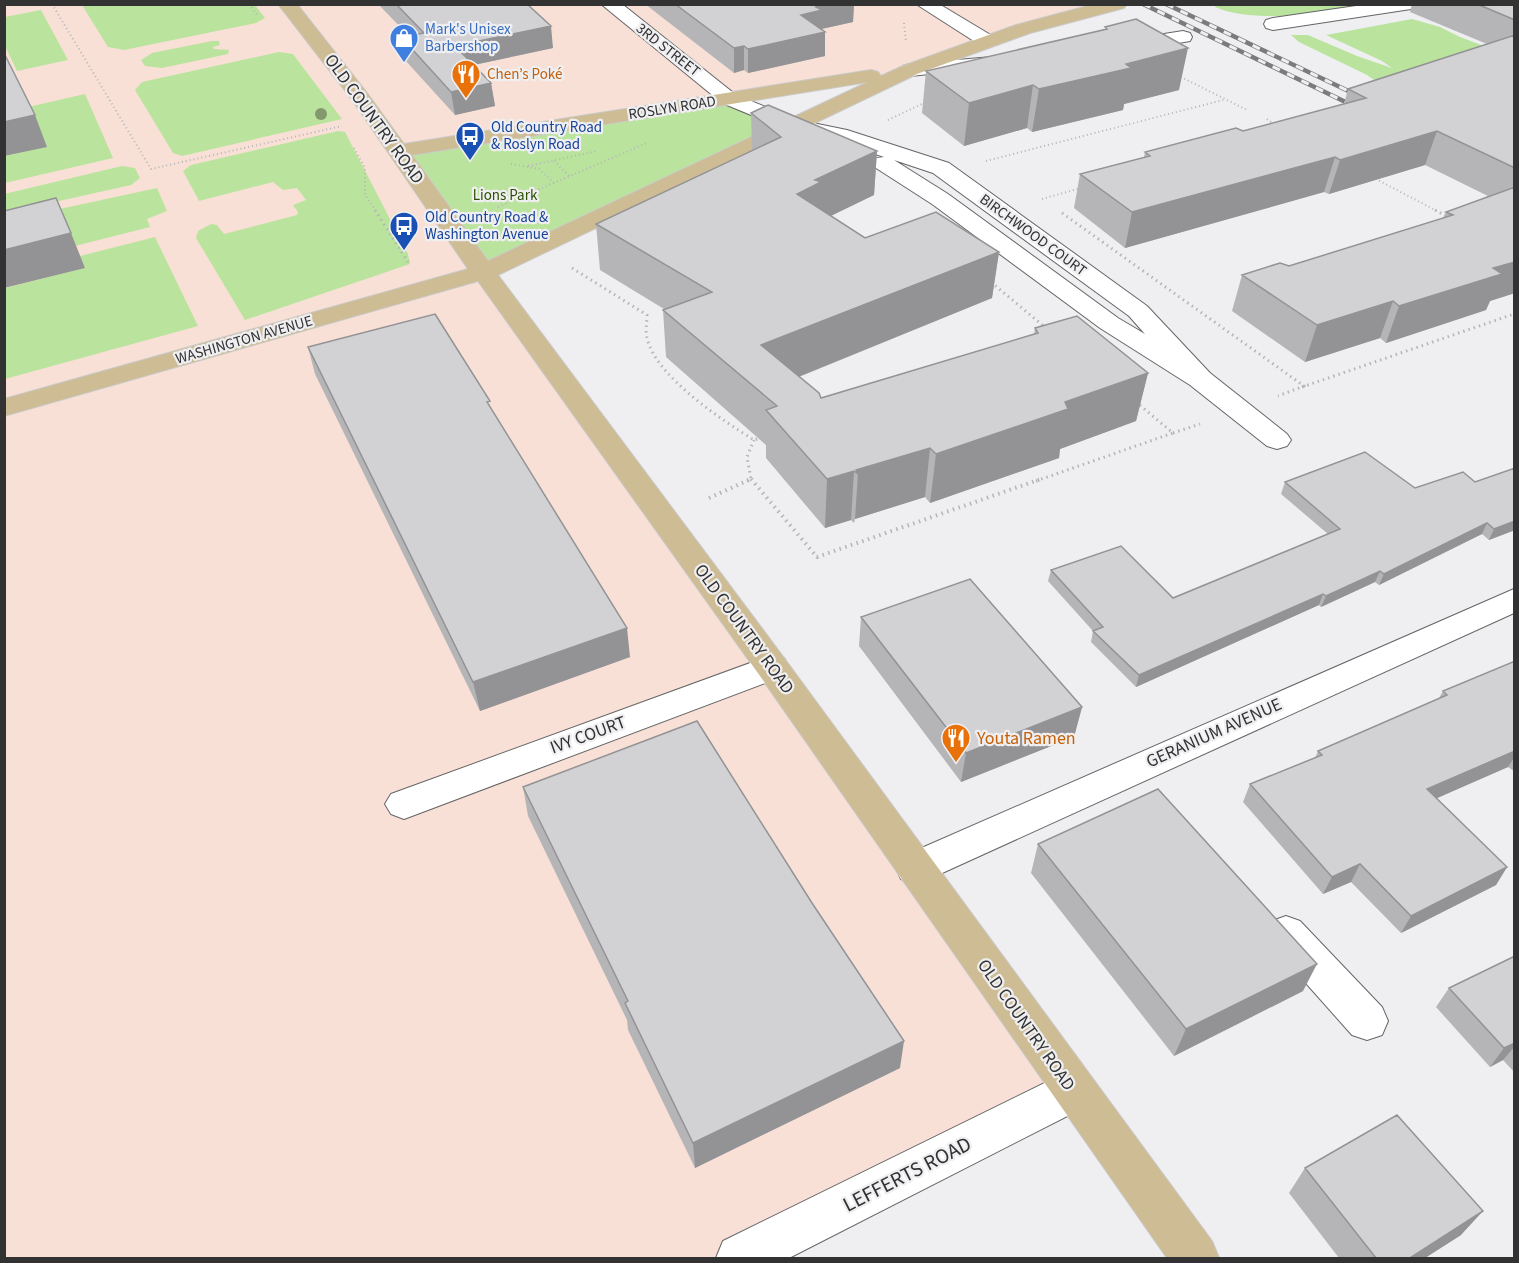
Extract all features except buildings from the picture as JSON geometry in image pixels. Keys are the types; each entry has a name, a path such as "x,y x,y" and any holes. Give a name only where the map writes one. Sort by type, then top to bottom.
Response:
{"main road":[{"name":"OLD COUNTRY ROAD","path":"287,4 348,80 1195,1258"},
{"name":"ROSLYN ROAD","path":"484,272 910,70 987,41 1118,4"},
{"name":"ROSLYN ROAD","path":"399,151 910,70"},
{"name":"WASHINGTON AVENUE","path":"4,408 484,272"}],"street":[{"name":"3RD STREET","path":"610,4 729,99 792,125"},
{"path":"925,4 987,41"},
{"path":"1273,24 1411,4"},
{"path":"1109,49 1183,37"},
{"path":"910,70 1013,62"},
{"name":"BIRCHWOOD COURT","path":"792,125 839,135 916,182 1109,323 1200,379 1277,440"},
{"name":"GERANIUM AVENUE","path":"915,868 1146,782 1515,600"},
{"name":"IVY COURT","path":"404,804 772,667"},
{"path":"1263,908 1367,1021"},
{"name":"LEFFERTS ROAD","path":"740,1258 1073,1090"}],"path":[{"path":"52,4 151,169 342,126"},
{"path":"249,4 260,19"},
{"path":"904,19 906,42"},
{"path":"1172,73 1247,110"},
{"path":"885,121 930,100"},
{"path":"980,163 1224,100"},
{"path":"1267,119 1278,127"},
{"path":"339,121 345,132"},
{"path":"350,141 365,168 365,195 410,264 401,268"},
{"path":"498,207 648,142"},
{"path":"527,166 603,150"},
{"path":"553,161 569,176"},
{"path":"1370,176 1452,219"},
{"path":"1041,199 1086,187"},
{"path":"572,268 647,315 647,340 674,379 699,402 753,440"},
{"path":"986,278 1048,329"},
{"path":"1296,389 1515,314"},
{"path":"753,440 747,458 751,479 817,557 1173,433 1128,396"},
{"path":"753,440 764,437"},
{"path":"709,498 751,479"}],"shaded area":[{"path":"5,5 1116,5 910,70 399,151 1073,1090 741,1258 5,1258"}],"green space":[{"path":"1217,4 1388,5 1276,16 1233,13 1215,7"},
{"path":"82,5 255,5 265,18 256,23 124,50 108,47"},
{"path":"41,10 68,60 17,71 5,46 5,17"},
{"path":"1412,19 1440,27 1508,55 1377,82 1299,42 1291,35 1308,35 1392,68 1326,35"},
{"path":"219,41 220,45 213,47 214,49 229,50 228,54 162,68 145,66 141,60 152,53"},
{"path":"279,52 293,54 342,119 182,156 173,153 135,90 142,82"},
{"path":"85,94 113,158 5,183 4,156 28,107"},
{"name":"Lions Park","path":"729,99 792,125 484,272 399,151"},
{"path":"338,131 345,132 408,254 410,264 245,320 196,238 198,231 211,224 217,225 224,234 297,215 298,212 293,205 306,200 297,188 283,190 273,182 199,201 183,171 191,165"},
{"path":"122,166 135,168 140,178 131,185 5,213 4,194"},
{"path":"157,188 167,211 147,219 150,227 75,246 4,221"},
{"path":"155,237 198,326 5,379 5,288 84,268 80,256"}],"railway":[{"path":"1143,4 1360,109"},
{"path":"1166,4 1363,98"}],"place":[{"name":"Mark's Unisex Barbershop","path":"404,64"},
{"name":"Chen’s Poké","path":"466,100"},
{"name":"Old Country Road & Roslyn Road","path":"470,162"},
{"name":"Old Country Road & Washington Avenue","path":"404,252"},
{"name":"Youta Ramen","path":"956,764"}]}
